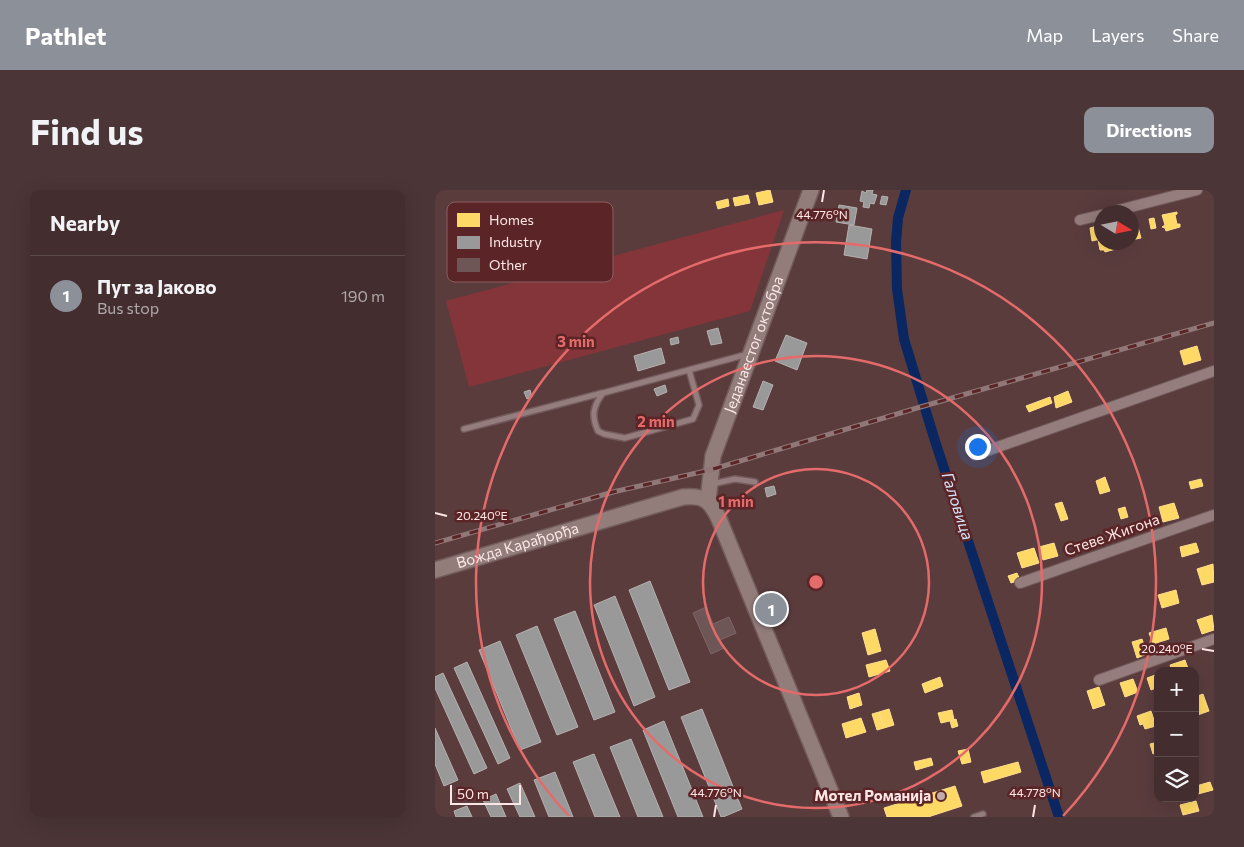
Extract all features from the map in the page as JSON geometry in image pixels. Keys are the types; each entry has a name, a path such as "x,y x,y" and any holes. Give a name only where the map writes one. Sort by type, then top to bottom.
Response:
{"main road":[{"name":"Једанаестог октобра","path":"708,501 713,456 811,190"},
{"name":"Вожда Карађорђа","path":"435,570 683,498 695,496 708,501"},
{"path":"708,501 719,519 841,817"}],"street":[{"path":"1138,205 1197,190"},
{"path":"1080,220 1094,217"},
{"path":"975,456 1214,371"},
{"name":"Стеве Жигона","path":"1020,583 1214,515"},
{"path":"1099,680 1214,639"}],"lane":[{"path":"464,430 751,354"},
{"path":"603,393 596,402 593,420 598,431 625,438 693,419 699,405 689,370"},
{"path":"709,485 735,479 755,482"},
{"path":"974,817 983,814"}],"shaded area":[{"path":"784,210 750,311 469,387 446,301 517,282 613,282 613,256"}],"building: Homes":[{"path":"770,190 773,202 759,205 756,193"},
{"path":"748,195 750,203 735,206 733,198"},
{"path":"728,199 729,206 718,209 716,202"},
{"path":"1177,212 1175,215 1177,224 1180,224 1180,227 1166,231 1162,227 1165,225 1162,215"},
{"path":"1154,218 1156,228 1151,229 1149,219"},
{"path":"1094,227 1094,241 1092,241 1090,228"},
{"path":"1197,346 1201,360 1184,365 1180,351"},
{"path":"1068,391 1072,402 1056,408 1054,397"},
{"path":"1050,397 1052,403 1029,412 1026,406"},
{"path":"1105,477 1110,491 1100,494 1096,481"},
{"path":"1201,479 1203,486 1191,489 1189,482"},
{"path":"1062,502 1068,519 1061,521 1055,504"},
{"path":"1174,503 1179,518 1163,522 1159,507"},
{"path":"1125,507 1128,517 1121,519 1118,509"},
{"path":"1054,543 1058,556 1043,560 1039,547"},
{"path":"1196,543 1199,552 1182,557 1180,547"},
{"path":"1034,548 1039,563 1022,568 1017,553"},
{"path":"1213,564 1214,582 1202,585 1197,569"},
{"path":"1017,573 1020,580 1011,583 1008,576"},
{"path":"1176,590 1179,603 1162,608 1158,595"},
{"path":"1212,615 1214,630 1202,634 1197,620"},
{"path":"1166,628 1169,639 1153,644 1149,633"},
{"path":"875,629 881,651 868,655 862,633"},
{"path":"1142,639 1147,654 1137,658 1132,642"},
{"path":"886,660 890,671 869,677 866,665"},
{"path":"1185,660 1188,667 1171,667 1170,665"},
{"path":"1154,675 1154,689 1151,690 1147,678"},
{"path":"940,677 943,686 925,693 922,684"},
{"path":"1133,679 1138,692 1125,697 1120,683"},
{"path":"1099,687 1105,705 1093,709 1087,691"},
{"path":"859,693 862,705 850,709 847,697"},
{"path":"1203,694 1209,711 1199,715 1199,712 1199,696"},
{"path":"889,709 894,725 884,728 879,712"},
{"path":"952,710 954,720 941,723 938,713"},
{"path":"1151,711 1154,727 1145,729 1143,724 1140,725 1137,716"},
{"path":"879,712 884,728 877,730 872,714"},
{"path":"861,718 866,732 846,738 842,724"},
{"path":"956,719 958,726 952,728 950,721"},
{"path":"1154,743 1153,754 1150,744"},
{"path":"968,749 971,762 962,764 958,751"},
{"path":"931,758 933,765 916,770 914,762"},
{"path":"1018,762 1021,772 984,783 981,772"},
{"path":"1210,782 1213,790 1199,794 1199,785"},
{"name":"Мотел Романија","path":"955,786 962,806 928,817 887,817 884,808"},
{"path":"1196,802 1199,811 1183,815 1180,805"}],"building: Industry":[{"path":"867,190 873,190 872,194 877,195 874,204 870,203 869,208 863,207 864,202 860,201 862,191 866,193"},
{"path":"882,196 888,197 886,205 880,204"},
{"path":"839,205 857,208 854,225 836,222"},
{"path":"849,225 872,229 867,259 844,255"},
{"path":"718,328 722,343 711,345 707,331"},
{"path":"786,335 807,343 797,370 775,361"},
{"path":"678,337 679,343 671,345 670,339"},
{"path":"661,348 665,363 638,371 634,356"},
{"path":"763,381 773,385 763,410 753,407"},
{"path":"665,385 667,392 657,396 654,389"},
{"path":"530,390 532,397 527,399 524,392"},
{"path":"774,486 776,494 767,497 765,488"},
{"path":"650,581 690,682 669,690 629,590"},
{"path":"615,596 655,697 634,706 594,605"},
{"path":"575,611 615,712 594,720 554,619"},
{"path":"537,626 578,727 557,735 516,635"},
{"path":"500,641 541,742 520,750 479,650"},
{"path":"467,662 510,758 498,764 454,668"},
{"path":"443,673 487,768 474,774 435,688 435,677"},
{"path":"702,709 742,809 723,817 721,817 681,717"},
{"path":"664,721 703,817 678,817 643,730"},
{"path":"435,728 458,780 444,786 435,764"},
{"path":"631,739 663,817 638,817 610,747"},
{"path":"594,754 620,817 595,817 573,762"},
{"path":"555,772 573,817 549,817 534,780"},
{"path":"520,783 535,817 520,817 507,789"},
{"path":"496,794 506,817 491,817 483,800"},
{"path":"467,806 472,817 456,817 454,811"}],"building: Other":[{"path":"706,607 713,624 729,617 736,633 720,640 724,648 711,654 693,613"}],"waterway":[{"name":"Галовица","path":"906,190 898,218 896,242 897,289 904,339 935,441 1059,817"}],"railway":[{"path":"435,543 613,492 710,470 917,408 1214,323"}],"place":[{"name":"Пут за Јаково","path":"771,609"},
{"name":"Мотел Романија","path":"941,796"}]}
